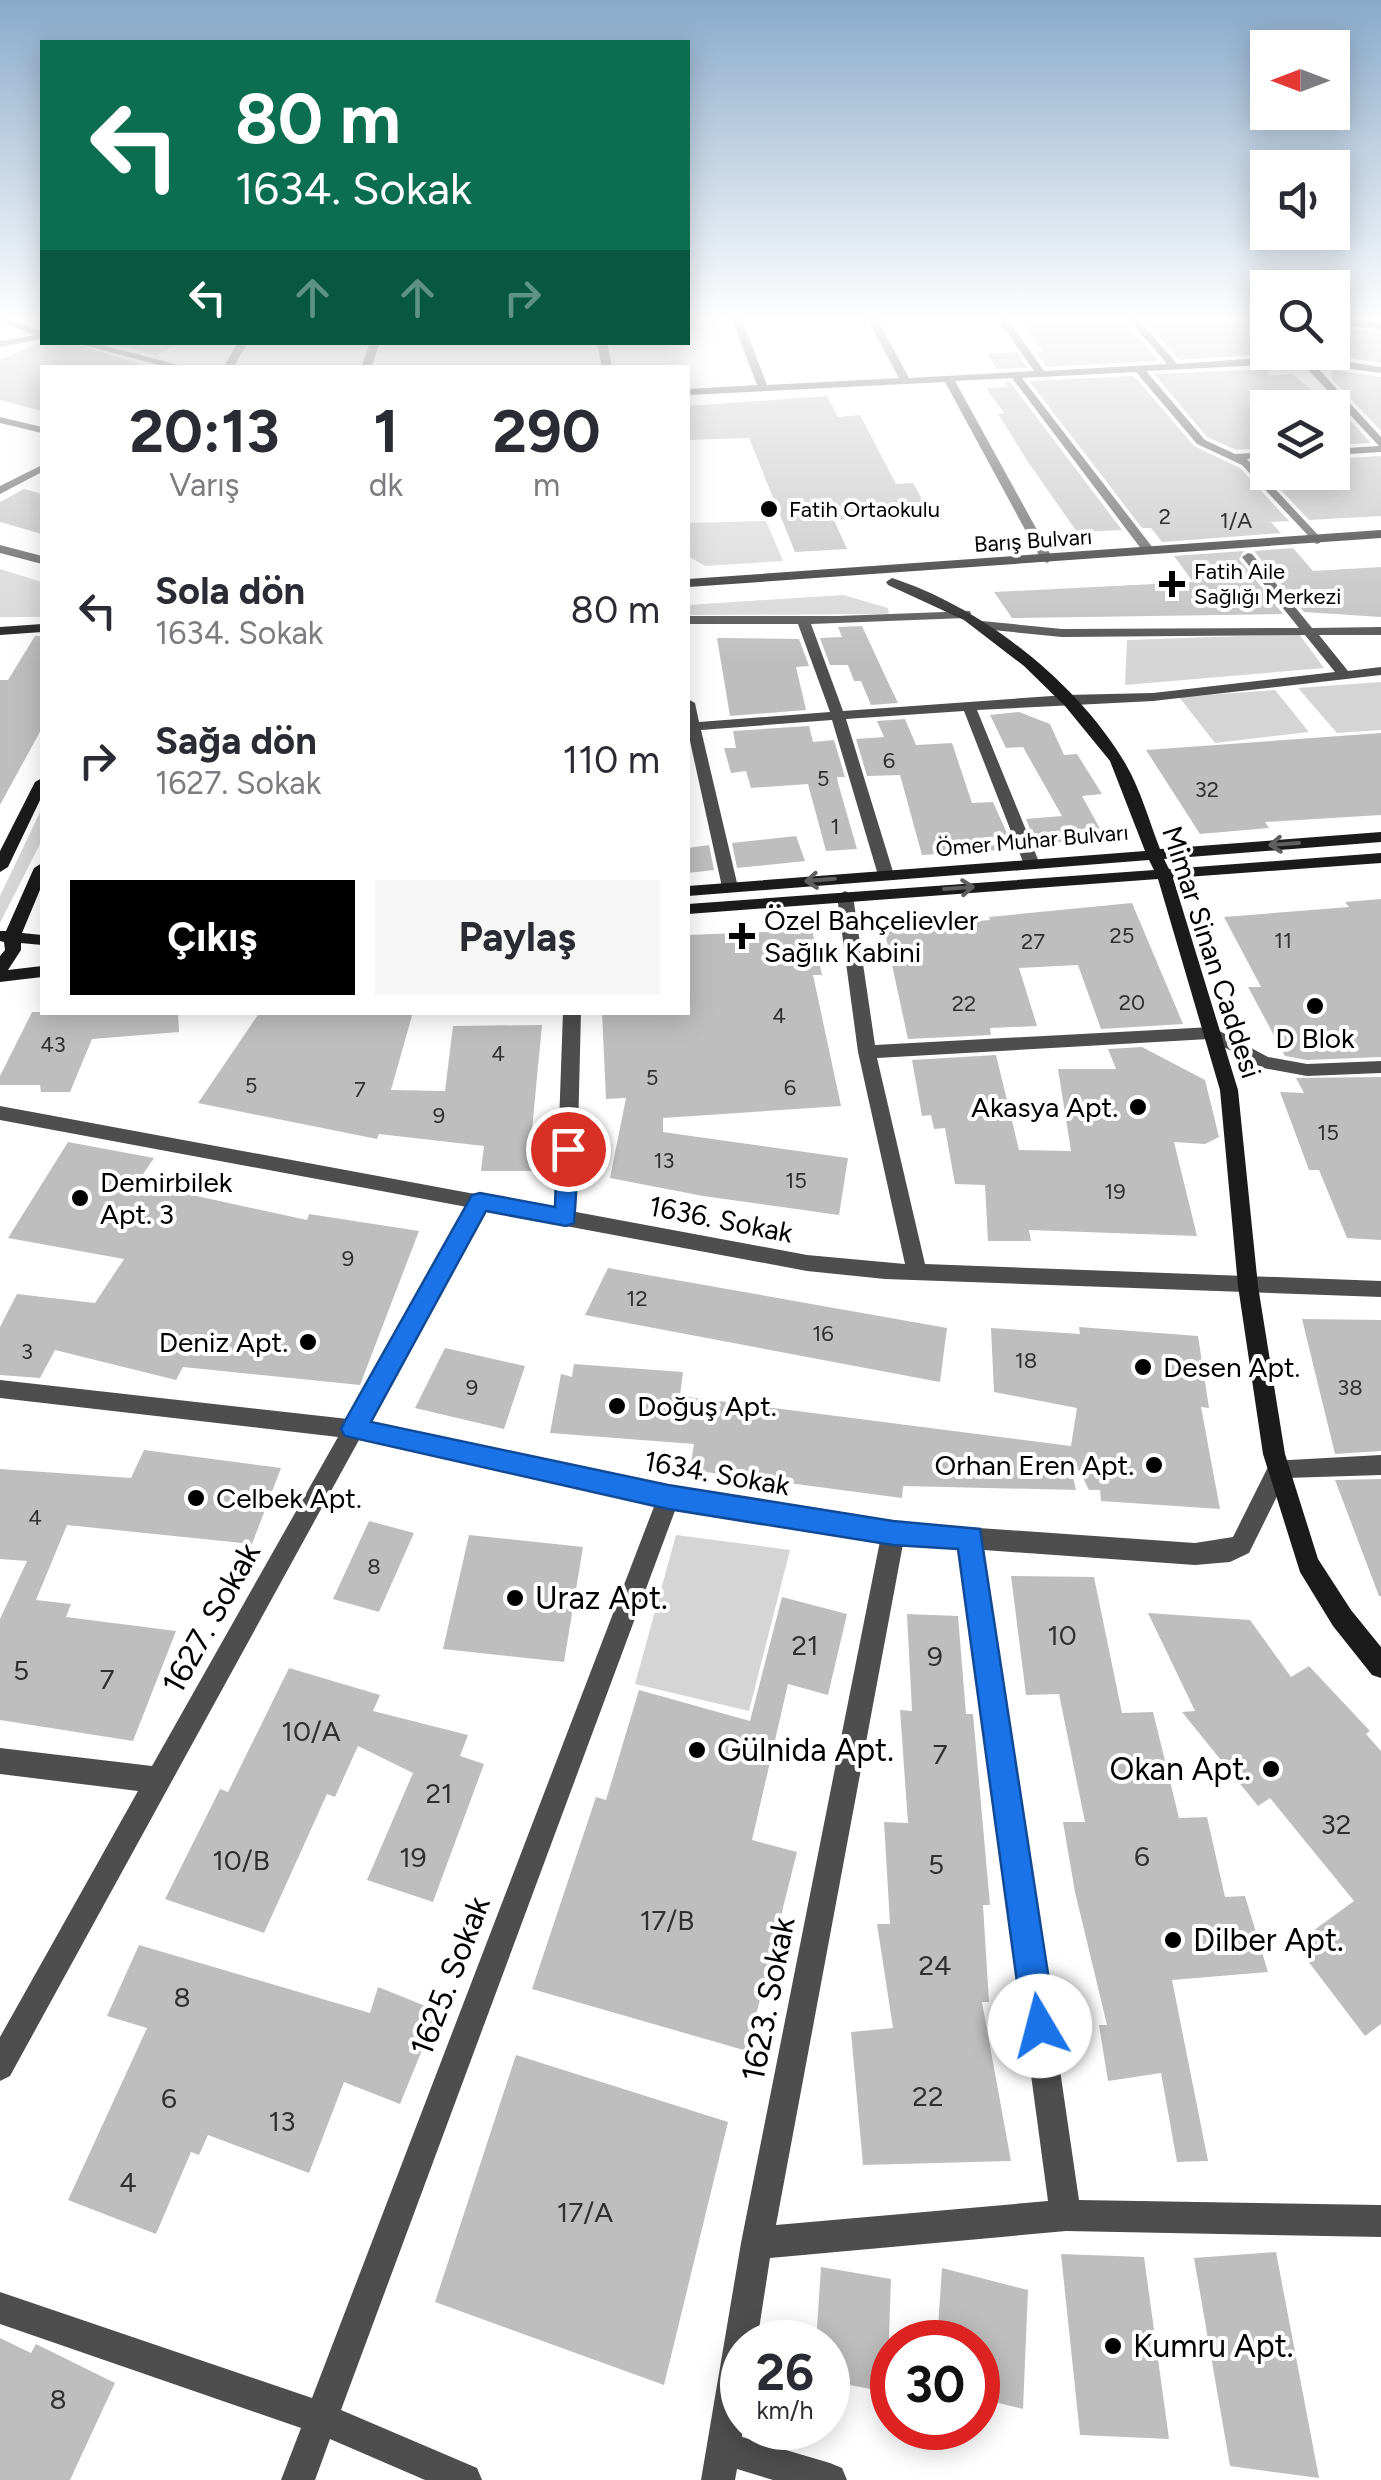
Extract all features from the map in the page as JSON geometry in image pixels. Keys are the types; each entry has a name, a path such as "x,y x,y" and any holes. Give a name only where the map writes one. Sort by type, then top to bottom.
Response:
{"main road":[{"name":"Barış Bulvarı","path":"690,583 1381,534"},
{"name":"Barış Bulvarı","path":"690,596 1381,547"},
{"name":"Mimar Sinan Caddesi","path":"892,582 965,614 982,626 1066,699 1118,761 1152,854 1164,874 1229,1090 1248,1286 1278,1468 1308,1564 1342,1618 1381,1666"},
{"path":"0,631 40,628"},
{"path":"0,867 40,786"},
{"name":"Ömer Muhar Bulvarı","path":"690,891 1381,837"},
{"name":"Ömer Muhar Bulvarı","path":"690,909 1381,858"},
{"path":"6,936 40,872"},
{"path":"6,936 40,940"},
{"path":"6,936 12,950 0,972 40,972"}],"street":[{"path":"978,431 1047,559"},
{"path":"1057,431 1149,551"},
{"path":"1191,431 1200,442 1246,463 1316,540"},
{"path":"1350,450 1381,446"},
{"path":"1234,457 1250,456"},
{"path":"0,491 40,469"},
{"path":"0,549 40,559"},
{"path":"1248,556 1344,675"},
{"path":"690,620 965,614"},
{"path":"803,620 838,716 886,875"},
{"path":"982,626 1062,633 1381,630"},
{"path":"730,887 690,727 1066,699 1153,697 1381,671"},
{"path":"969,706 1031,862"},
{"path":"844,896 867,1052 917,1272"},
{"path":"566,1217 572,1015"},
{"path":"867,1052 1212,1034 1263,1062 1307,1070 1381,1066"},
{"name":"1636. Sokak","path":"0,1114 807,1263 917,1272 1381,1289"},
{"name":"1627. Sokak","path":"0,2066 480,1201"},
{"name":"1634. Sokak","path":"0,1390 354,1429 668,1497 893,1533 1196,1554 1230,1551 1241,1545 1278,1468"},
{"path":"1278,1468 1381,1464"},
{"name":"1625. Sokak","path":"298,2480 668,1497"},
{"name":"1623. Sokak","path":"722,2464 757,2243 893,1533"},
{"path":"970,1537 1066,2215"},
{"path":"0,1761 158,1780"},
{"path":"757,2243 1066,2215 1381,2221"},
{"path":"0,2308 322,2418 465,2480"},
{"path":"722,2464 830,2480"}],"shaded area":[{"path":"766,521 783,561 705,566 690,557 690,523"},
{"path":"0,569 40,581 40,617 0,617"},
{"path":"843,595 888,608 889,614 690,615 690,605"},
{"path":"1299,634 1324,668 1125,685 1127,640"},
{"path":"1381,682 1381,730 1337,733 1298,688"},
{"path":"1275,690 1309,732 1215,743 1179,697"},
{"path":"40,812 40,844 0,923 0,896"},
{"path":"676,1535 790,1550 749,1711 635,1684"}],"building":[{"path":"690,431 868,431 896,484 913,483 930,514 834,520 847,549 795,552 749,438 690,440"},
{"path":"1008,431 1047,431 1122,530 1077,532"},
{"path":"1067,431 1181,431 1194,446 1240,468 1250,479 1250,490 1260,490 1289,521 1271,522 1281,533 1162,542 1151,528 1142,528"},
{"path":"1202,431 1250,431 1250,449 1236,450"},
{"path":"1350,431 1360,431 1371,443 1350,444"},
{"path":"1381,456 1381,516 1309,520 1281,490 1350,490 1350,458"},
{"path":"24,489 40,493 40,533 0,522 0,502"},
{"path":"1293,548 1313,571 1381,567 1381,617 1304,612 1254,551"},
{"path":"1244,551 1239,559 1283,614 1012,618 994,592 1193,582 1174,556"},
{"path":"862,626 898,703 871,705 861,681 854,681 848,665 830,665 820,638 842,637 838,627"},
{"path":"35,636 40,636 40,732 0,805 0,680 8,680"},
{"path":"717,638 799,639 809,666 796,667 806,710 730,716"},
{"path":"1019,712 1050,724 1064,755 1077,754 1102,794 1082,796 1105,838 1036,844 1026,819 1062,816 1023,747 1006,748 990,715"},
{"path":"905,719 916,745 952,743 972,803 993,802 1014,849 922,855 900,775 867,776 856,739 884,737 877,721"},
{"path":"809,726 813,742 834,740 845,777 837,777 838,783 857,849 826,851 808,784 751,788 746,771 731,773 724,748 736,748 733,731"},
{"path":"1381,733 1381,815 1265,822 1269,828 1200,834 1146,750"},
{"path":"796,836 805,861 737,868 732,843"},
{"path":"709,845 714,870 690,873 690,848"},
{"path":"1381,899 1381,1057 1307,1060 1285,1056 1248,987 1261,987 1224,917 1349,907 1345,902"},
{"path":"1132,903 1183,1024 1101,1029 1078,965 1019,968 1037,1026 990,1028 991,1035 908,1039 884,928"},
{"path":"812,930 822,975 813,975 841,1106 663,1118 663,1132 848,1158 839,1215 610,1178 626,1098 606,1099 602,1015 690,1015 690,935"},
{"path":"32,1012 178,1015 179,1032 92,1039 70,1092 41,1092 40,1085 0,1085 0,1076"},
{"path":"258,1015 412,1015 391,1090 445,1091 453,1026 542,1025 531,1140 542,1140 540,1171 481,1171 484,1146 379,1134 377,1139 198,1103"},
{"path":"1142,1047 1205,1080 1219,1137 1205,1144 1174,1142 1197,1236 1029,1230 1031,1241 988,1241 985,1185 955,1184 945,1128 934,1129 931,1115 922,1116 912,1060 996,1055 1019,1150 1071,1151 1058,1069 1116,1069 1108,1049"},
{"path":"1381,1077 1381,1240 1347,1238 1319,1170 1309,1170 1280,1092 1304,1093 1296,1078"},
{"path":"68,1142 154,1158 137,1183 307,1220 309,1214 419,1231 360,1385 183,1367 176,1380 55,1350 40,1378 0,1375 0,1327 17,1294 95,1303 124,1259 8,1238"},
{"path":"608,1268 947,1328 940,1382 585,1315"},
{"path":"1302,1319 1381,1320 1381,1451 1335,1454"},
{"path":"1079,1327 1198,1336 1209,1408 1201,1407 1220,1509 1101,1501 1100,1490 1089,1490 1079,1470 1072,1472 1076,1490 903,1486 902,1498 690,1470 694,1444 550,1433 561,1374 572,1377 574,1364 683,1372 680,1396 1071,1446 1077,1408 994,1392 991,1328 1080,1334"},
{"path":"445,1348 525,1366 504,1429 415,1408"},
{"path":"144,1450 281,1468 252,1544 67,1525 36,1600 71,1604 66,1617 176,1631 133,1741 0,1720 0,1619 27,1561 0,1559 0,1469 131,1478"},
{"path":"1381,1479 1381,1596 1379,1596 1335,1480"},
{"path":"369,1521 414,1533 379,1612 333,1599"},
{"name":"Uraz Apt.","path":"469,1535 583,1547 564,1662 443,1649"},
{"path":"1011,1576 1094,1577 1122,1713 1153,1712 1179,1818 1207,1817 1225,1897 1245,1896 1268,1972 1172,1980 1208,2161 1177,2162 1161,2073 1108,2081 1099,2025 1107,2025 1075,1892 1063,1822 1085,1822 1059,1694 1026,1695"},
{"path":"782,1597 847,1614 828,1695 788,1684 752,1840 797,1852 747,2051 532,1989 596,1797 606,1800 639,1690 750,1721"},
{"path":"1148,1613 1250,1620 1291,1677 1309,1666 1370,1731 1366,1734 1381,1751 1381,2024 1365,2036 1295,1944 1354,1901 1270,1798 1258,1806 1182,1712 1195,1711"},
{"path":"907,1614 958,1616 966,1714 973,1714 990,1905 983,1905 989,2002 982,2002 1011,2161 863,2165 851,2032 893,2028 877,1924 890,1924 884,1822 908,1823 900,1710 912,1711"},
{"path":"289,1668 380,1695 373,1711 468,1735 460,1756 484,1764 433,1902 367,1880 413,1773 358,1746 335,1797 327,1794 264,1933 165,1899 220,1789 228,1792"},
{"path":"139,1945 370,2013 378,1987 438,2011 400,2104 344,2082 309,2173 208,2135 199,2155 191,2152 156,2234 68,2200 147,2028 107,2016"},
{"path":"516,2055 728,2122 664,2385 435,2302"},
{"path":"1276,2252 1319,2478 1230,2466 1194,2258"},
{"name":"Kumru Apt.","path":"1061,2254 1144,2257 1169,2439 1080,2435"},
{"path":"821,2267 891,2279 890,2320 870,2320 870,2389 850,2385 850,2320 817,2320"},
{"path":"942,2268 1028,2290 1023,2409 1000,2403 1000,2320 938,2320"},
{"path":"0,2338 31,2353 36,2344 115,2383 70,2480 0,2480"}],"place":[{"name":"Fatih Ortaokulu","path":"769,509"},
{"name":"Fatih Aile Sağlığı Merkezi","path":"1172,584"},
{"name":"Özel Bahçelievler Sağlık Kabini","path":"742,936"},
{"name":"D Blok","path":"1315,1006"},
{"name":"Akasya Apt.","path":"1138,1107"},
{"name":"Demirbilek Apt. 3","path":"80,1198"},
{"name":"Deniz Apt.","path":"308,1342"},
{"name":"Desen Apt.","path":"1143,1367"},
{"name":"Doğuş Apt.","path":"617,1406"},
{"name":"Orhan Eren Apt.","path":"1154,1465"},
{"name":"Celbek Apt.","path":"196,1498"},
{"name":"Uraz Apt.","path":"515,1598"},
{"name":"Gülnida Apt.","path":"697,1750"},
{"name":"Okan Apt.","path":"1271,1769"},
{"name":"Dilber Apt.","path":"1173,1940"},
{"name":"Kumru Apt.","path":"1113,2346"}],"route":[{"path":"568,1149 566,1217 480,1201 354,1429 668,1497 893,1533 970,1537 1040,2026"}]}
